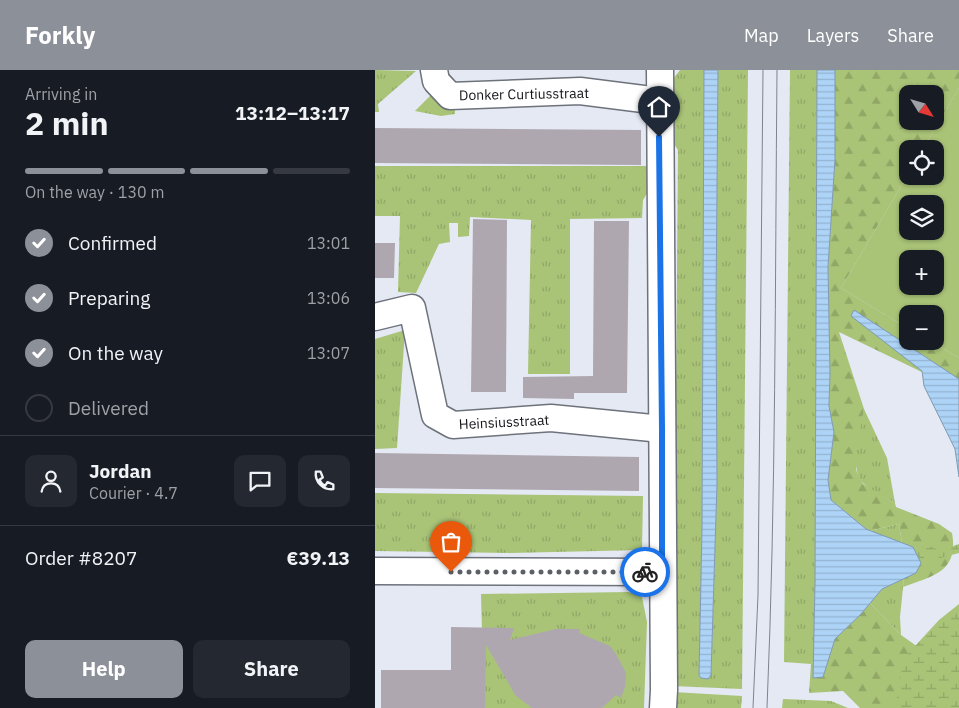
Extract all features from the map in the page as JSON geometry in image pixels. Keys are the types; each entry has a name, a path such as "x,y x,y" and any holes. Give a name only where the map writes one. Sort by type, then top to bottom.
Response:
{"street":[{"name":"Donker Curtiusstraat","path":"434,70 436,81 450,96 580,91 659,101"},
{"path":"660,70 663,708"},
{"name":"Heinsiusstraat","path":"375,317 412,308 435,415 453,425 551,418 662,429"},
{"path":"375,571 662,572"}],"green space":[{"path":"375,70 416,71 378,104 379,112 375,112"},
{"path":"680,70 704,70 702,528 699,675 701,678 711,675 717,484 718,70 748,70 742,689 673,686 670,400 676,392 678,150 672,141 673,79"},
{"path":"790,70 817,70 815,583 814,660 811,664 784,662"},
{"path":"835,70 959,70 959,88 944,113 944,85 899,85 899,130 934,130 928,140 899,140 899,185 902,185 841,288 899,323 899,350 944,349 959,358 959,390 839,332 864,409 856,452 856,470 863,484 895,503 896,507 939,524 952,533 952,556 941,571 903,587 904,578 916,573 913,547 902,543 899,524 869,531 831,500 828,480 834,432 829,406 828,267 835,159"},
{"path":"959,88 959,358 944,349 944,305 899,305 899,323 841,288 902,185 944,185 944,140 928,140 934,130 944,130 944,113"},
{"path":"434,92 455,106 455,114 441,116 415,111"},
{"path":"375,166 649,166 648,192 643,200 642,218 570,219 570,374 528,374 531,220 470,217 469,236 458,237 458,223 449,223 450,242 439,244 416,293 398,292 400,216 375,216"},
{"path":"405,330 397,448 375,449 375,339"},
{"path":"864,409 887,458 895,503 865,485 857,469 856,448"},
{"path":"375,493 643,496 642,550 510,553 375,551"},
{"path":"899,524 902,543 869,531"},
{"path":"959,544 959,553 921,563 913,547 945,549"},
{"path":"904,578 900,617 901,635 870,603 882,589"},
{"path":"629,592 642,597 647,622 644,708 484,708 481,594"},
{"path":"870,603 901,635 959,676 959,708 860,708 843,691 809,693 811,664 814,660 813,677 823,677 835,639"},
{"path":"959,604 959,708 895,708 904,658 939,620"},
{"path":"673,692 742,696 741,708 672,708"},
{"path":"783,699 831,701 848,708 782,708"}],"water":[{"path":"704,70 718,70 717,484 711,675 708,679 701,678 699,675 702,528"},
{"path":"817,70 835,70 835,159 828,267 829,406 834,432 828,480 831,500 866,529 913,547 921,563 916,573 882,589 861,614 835,639 823,677 813,678 815,583"},
{"path":"854,310 899,340 899,350 915,350 959,379 959,477 955,449 924,386 922,371 851,316"}],"building":[{"path":"375,128 641,130 641,165 375,163"},
{"path":"473,219 507,220 506,392 471,392"},
{"path":"594,221 629,221 627,393 574,393 574,399 523,398 523,377 593,376"},
{"path":"375,243 395,243 394,278 375,278"},
{"path":"375,453 639,457 639,491 375,488"},
{"path":"451,627 514,628 510,640 556,629 580,629 579,633 610,646 616,654 626,673 625,687 621,698 616,695 602,708 532,708 516,696 486,645 485,708 381,708 381,670 451,670"}],"tram line":[{"path":"753,708 758,595 763,70"},
{"path":"767,708 774,469 777,70"}],"way so far":[{"path":"451,572 645,572"}],"route":[{"path":"645,572 662,572 659,137"}]}
